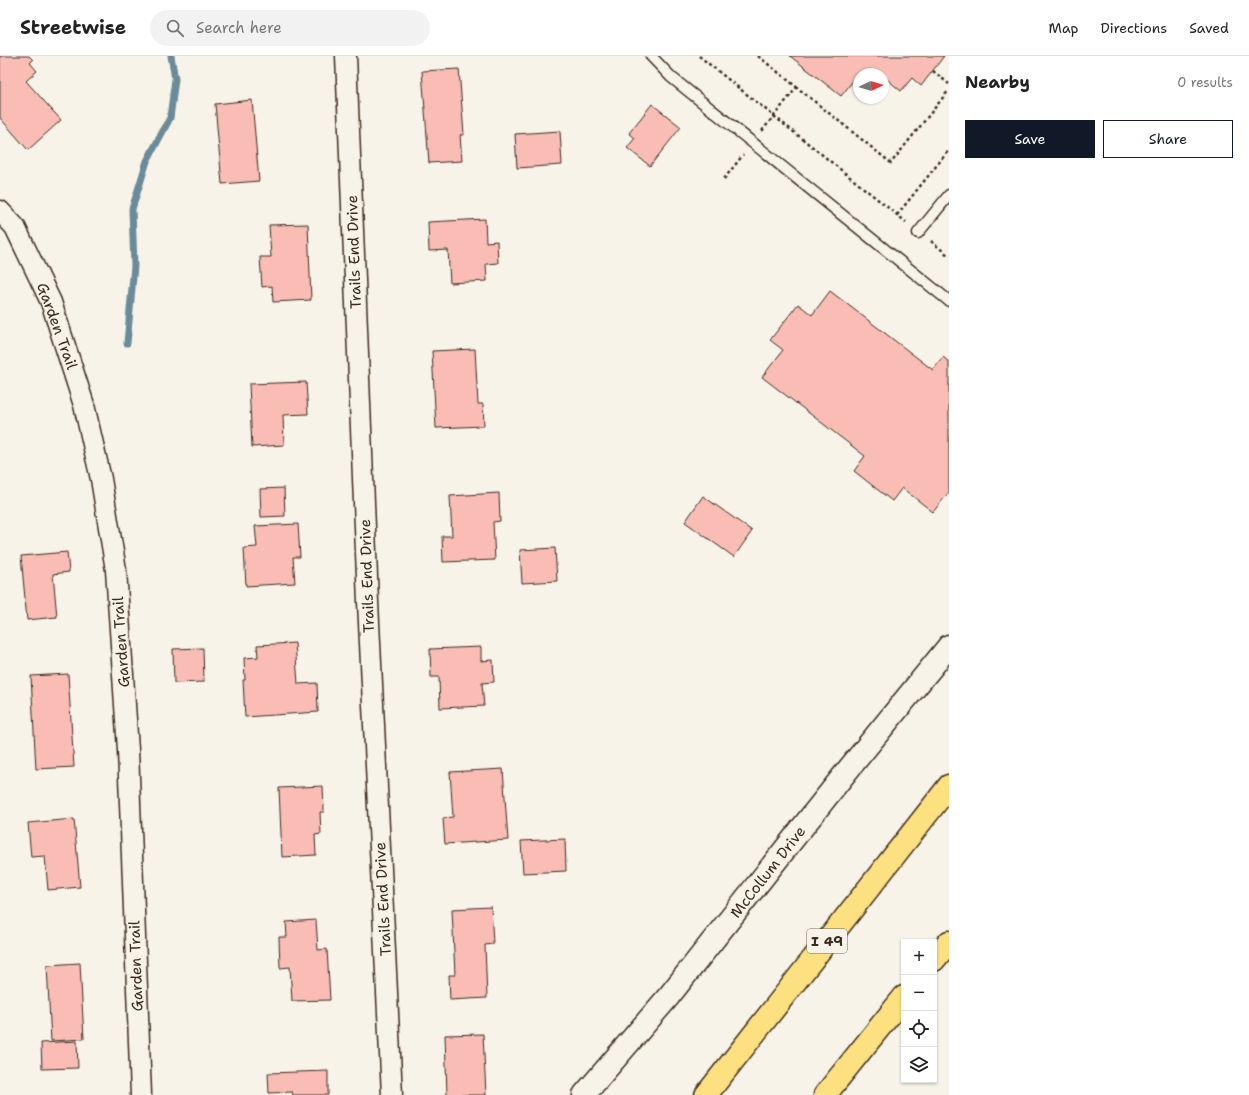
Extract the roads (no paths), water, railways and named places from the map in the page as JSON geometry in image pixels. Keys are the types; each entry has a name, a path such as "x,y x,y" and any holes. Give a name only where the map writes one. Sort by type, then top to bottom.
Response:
{"highway":[{"name":"I 49","path":"706,1095 949,786"},
{"path":"937,956 949,942"},
{"path":"825,1095 901,1001"}],"street":[{"name":"Trails End Drive","path":"346,56 368,602 392,1095"},
{"name":"Garden Trail","path":"0,211 15,228 51,302 84,405 101,479 116,570 128,750 141,1095"},
{"name":"McCollum Drive","path":"584,1095 669,996 949,646"}],"lane":[{"path":"651,56 671,77 949,301"},
{"path":"919,233 949,195"}],"waterway":[{"path":"127,343 134,266 132,209 147,161 170,118 175,79 171,56"}]}
